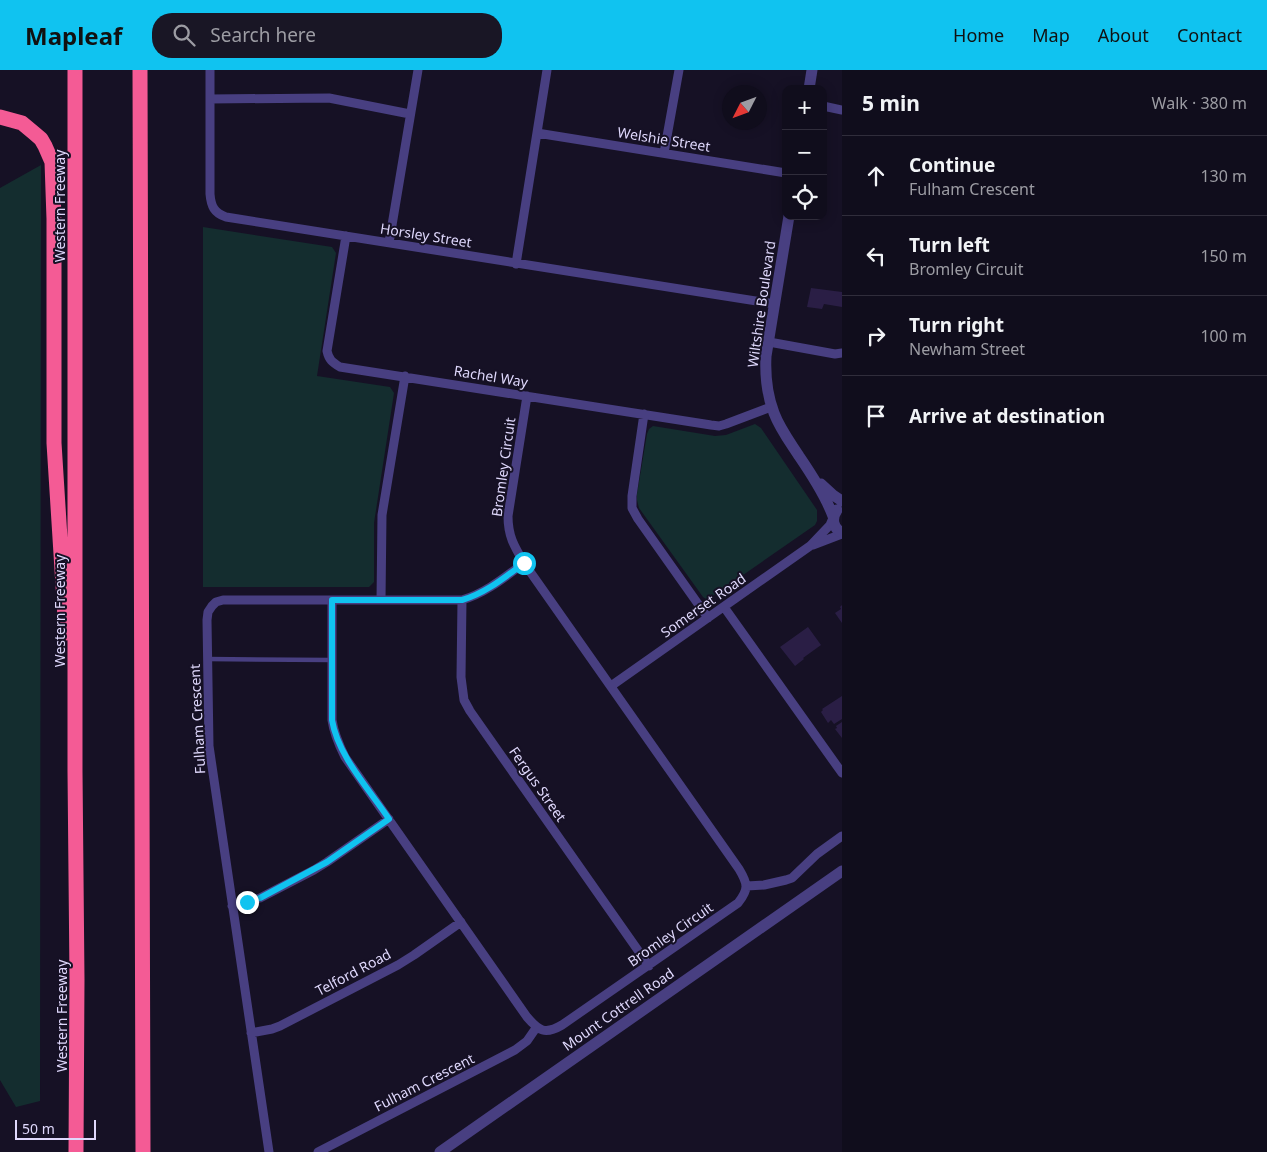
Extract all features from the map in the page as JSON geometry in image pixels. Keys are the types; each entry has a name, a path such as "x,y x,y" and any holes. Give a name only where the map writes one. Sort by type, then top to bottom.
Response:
{"highway":[{"name":"Western Freeway","path":"75,70 76,1152"},
{"path":"140,70 143,1152"},
{"path":"0,117 22,123 41,139 52,162 54,220 54,443 75,771"},
{"path":"144,1026 151,1152"}],"street":[{"name":"Horsley Street","path":"210,70 210,202 219,215 389,244 775,304"},
{"path":"389,244 418,70"},
{"path":"516,264 547,70"},
{"path":"664,153 678,70"},
{"path":"810,85 812,70"},
{"path":"210,99 329,98 410,114"},
{"path":"827,107 842,110"},
{"name":"Welshie Street","path":"537,133 782,172"},
{"name":"Wiltshire Boulevard","path":"788,220 766,356 765,372 767,386 772,407 783,431 827,501 835,526 842,534"},
{"name":"Rachel Way","path":"346,236 327,350 328,357 340,366 720,426 772,407"},
{"path":"769,342 835,354 842,353"},
{"path":"381,600 382,515 404,376"},
{"name":"Bromley Circuit","path":"527,396 508,516 508,528 511,538 524,563 740,869 747,886 744,895 738,903 649,966 556,1028 545,1031 536,1028"},
{"path":"644,414 632,496 632,508 708,618"},
{"name":"Wiltshire Boulevard","path":"811,474 842,501"},
{"path":"833,517 835,512 842,506"},
{"name":"Somerset Road","path":"611,686 810,546 830,525 833,517"},
{"name":"Somerset Road","path":"810,546 842,534"},
{"name":"Fulham Crescent","path":"269,1152 210,757 207,660 208,612 216,602 223,600 462,600 485,591 524,563"},
{"path":"332,600 332,720 338,743 536,1028"},
{"name":"Fergus Street","path":"462,600 461,677 464,700 649,966"},
{"path":"724,607 842,773"},
{"path":"232,906 260,898 314,870 389,819"},
{"path":"747,886 764,885 792,878 817,854 842,836"},
{"name":"Mount Cottrell Road","path":"440,1152 842,870"},
{"name":"Telford Road","path":"251,1033 280,1026 398,965 461,922"},
{"name":"Fulham Crescent","path":"318,1152 515,1050 527,1041 536,1028"}],"lane":[{"path":"207,660 331,660"}],"green space":[{"path":"41,165 40,1101 16,1107 0,1080 0,188"},
{"path":"203,227 332,247 336,253 317,376 390,387 394,393 374,523 374,582 369,587 203,587"},
{"path":"755,424 761,428 817,510 817,521 815,525 707,600 639,508 637,494 647,434 653,426 715,436 726,435"}],"building":[{"path":"811,288 842,292 842,307 824,304 822,309 807,307"},
{"path":"842,605 842,623 835,613 841,609"},
{"path":"808,627 821,645 795,666 780,647"},
{"path":"842,696 842,719 834,724 831,720 828,723 821,712 822,709"},
{"path":"842,722 842,738 835,729"}],"route":[{"path":"247,902 260,898 314,870 389,819 346,757 334,731 332,720 331,660 332,600 462,600 485,591 524,563"}]}
